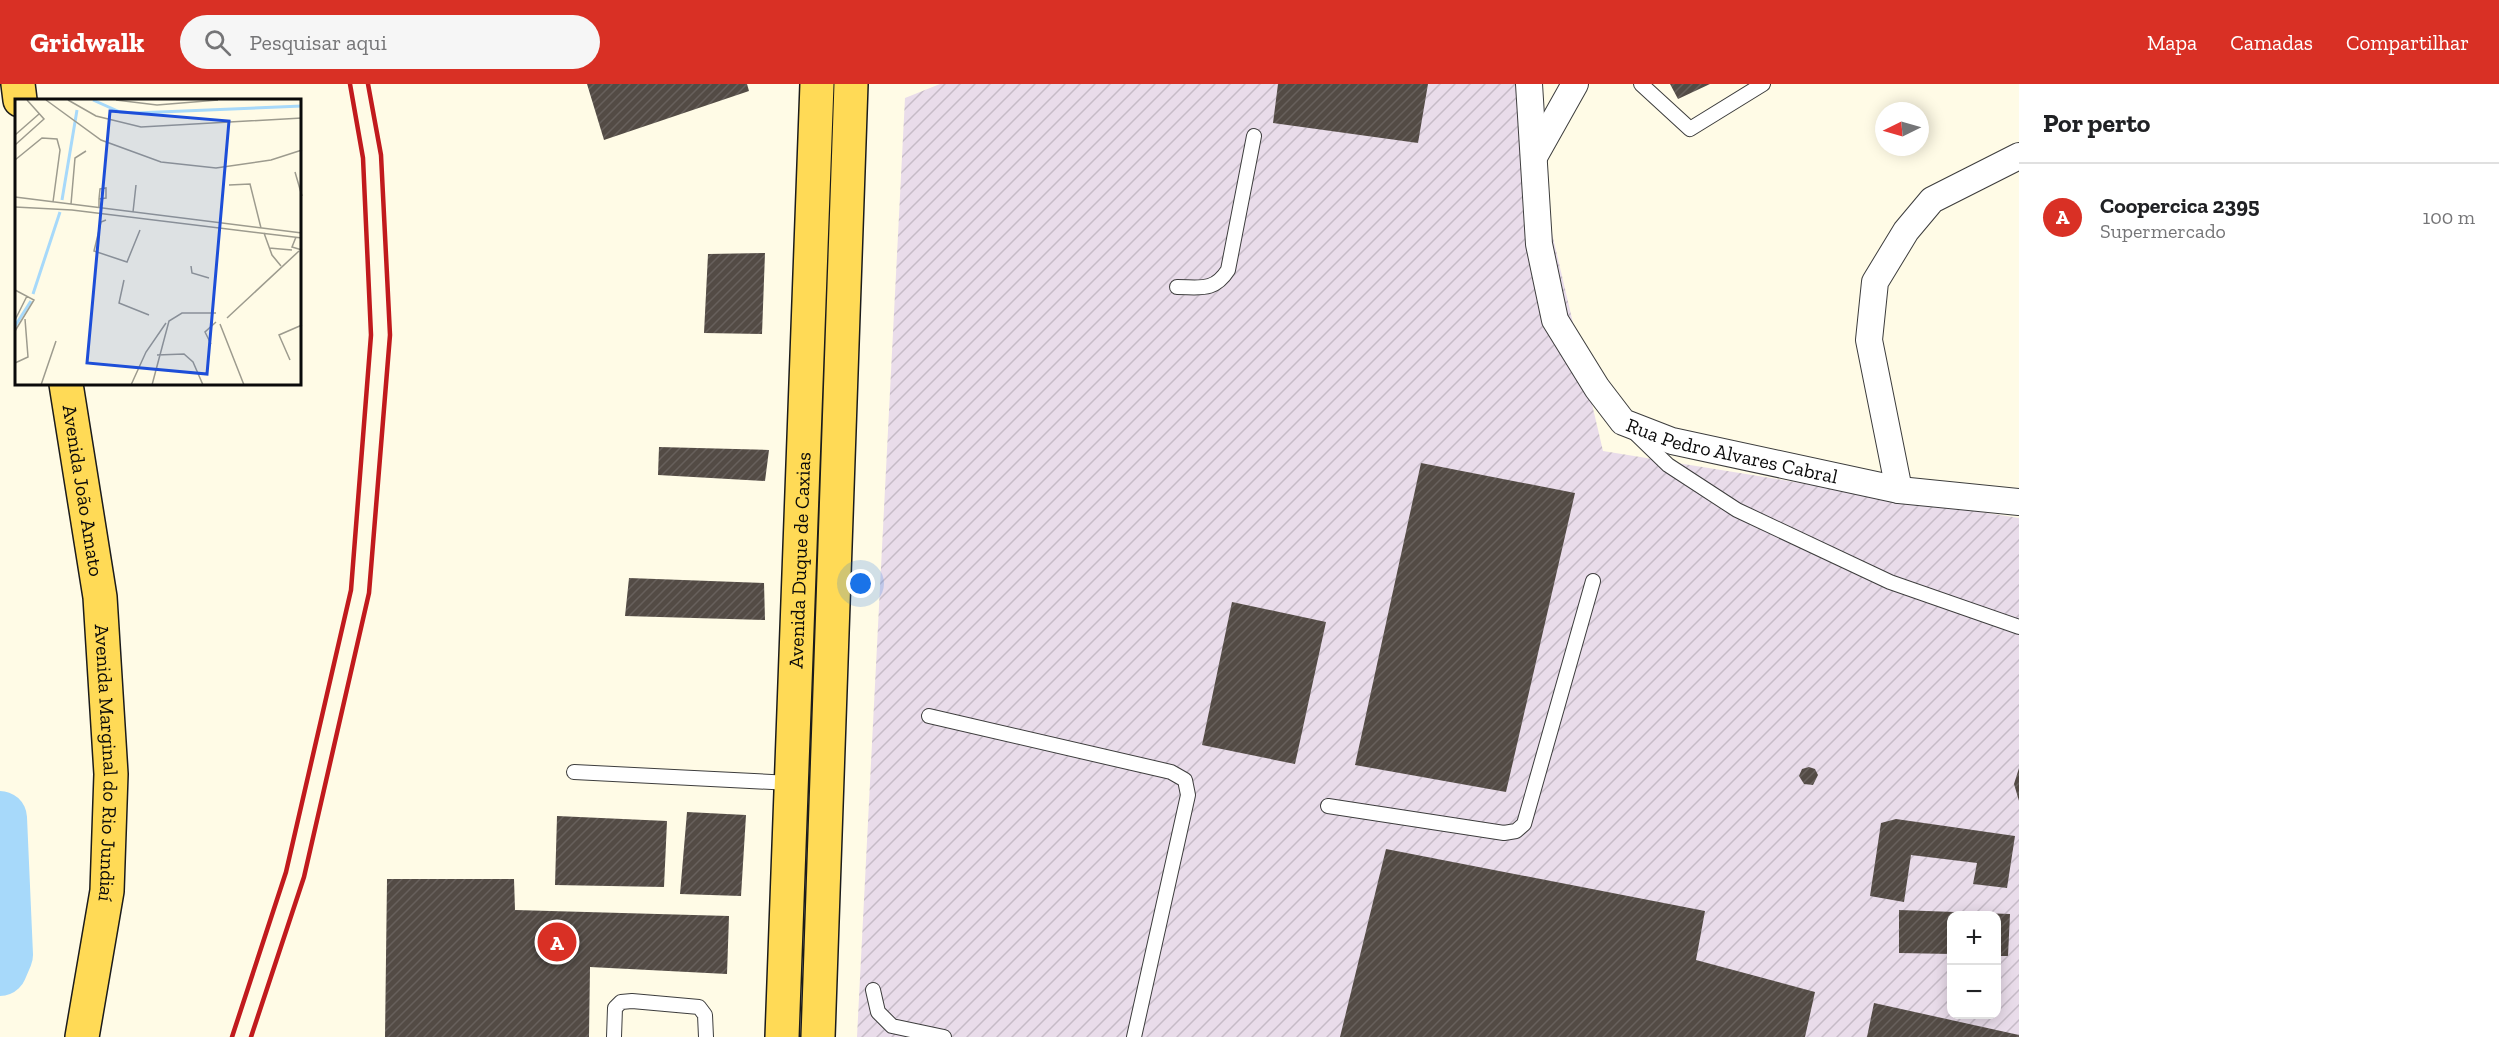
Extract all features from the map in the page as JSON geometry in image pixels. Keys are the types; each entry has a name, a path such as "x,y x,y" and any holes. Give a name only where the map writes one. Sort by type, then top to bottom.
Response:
{"main road":[{"path":"18,84 20,99"},
{"name":"Avenida Duque de Caxias","path":"782,1037 817,84"},
{"name":"Avenida Duque de Caxias","path":"818,1037 851,84"},
{"name":"Avenida João Amato","path":"66,386 100,597"},
{"name":"Avenida Marginal do Rio Jundiaí","path":"82,1037 87,1020 107,891 111,774 100,597"}],"street":[{"name":"Rua Pedro Alvares Cabral","path":"1529,84 1539,244 1555,320 1597,388 1623,422 1672,441 1899,490 2019,502"},
{"path":"1534,157 1575,84"},
{"path":"1899,490 1869,340 1875,282 1906,231 1932,200 2019,156"}],"lane":[{"path":"1641,84 1690,129 1763,84"},
{"path":"1177,287 1210,287 1221,282 1228,270 1254,136"},
{"path":"1623,422 1668,465 1737,510 1890,582 2019,627"},
{"path":"1328,806 1504,833 1516,831 1524,824 1593,581"},
{"path":"929,716 1171,772 1185,780 1188,795 1134,1037"},
{"path":"574,772 791,783"},
{"path":"873,990 878,1012 892,1026 944,1037"},
{"path":"614,1037 615,1008 621,1002 632,1001 699,1007 705,1015 706,1037"}],"shaded area":[{"path":"940,84 1517,84 1603,451 2019,518 2019,1037 857,1037 905,98"}],"building":[{"path":"587,84 747,84 749,91 604,140"},
{"path":"1278,84 1428,84 1418,143 1273,123"},
{"path":"1670,84 1710,84 1678,99"},
{"path":"765,253 762,334 704,333 708,254"},
{"path":"659,447 769,450 765,481 658,475"},
{"path":"1421,463 1575,493 1506,792 1355,765"},
{"path":"629,578 764,583 765,620 625,616"},
{"path":"1232,602 1326,622 1295,764 1202,745"},
{"path":"1809,767 1815,769 1818,775 1813,785 1804,784 1799,776 1802,769"},
{"path":"2019,768 2019,801 2014,784"},
{"path":"687,812 746,815 741,896 680,894"},
{"path":"557,816 667,821 664,887 555,885"},
{"path":"1896,819 2015,836 2007,888 1973,884 1977,863 1911,855 1904,902 1870,896 1881,823"},
{"path":"1386,849 1705,911 1696,960 1815,992 1805,1037 1340,1037"},
{"path":"387,879 514,879 515,910 729,916 727,974 590,967 589,1037 385,1037"},
{"path":"1899,910 1947,912 1947,954 1899,953"},
{"path":"2001,914 2010,914 2008,956 2001,956"},
{"path":"1874,1003 2019,1035 2019,1037 1867,1037"}],"waterway":[{"path":"0,818 6,955 0,969"}],"railway":[{"path":"232,1037 286,872 351,590 371,335 363,158 350,84"},
{"path":"251,1037 304,877 369,593 390,335 381,155 368,84"}],"place":[{"name":"Coopercica 2395","path":"557,942"}]}
